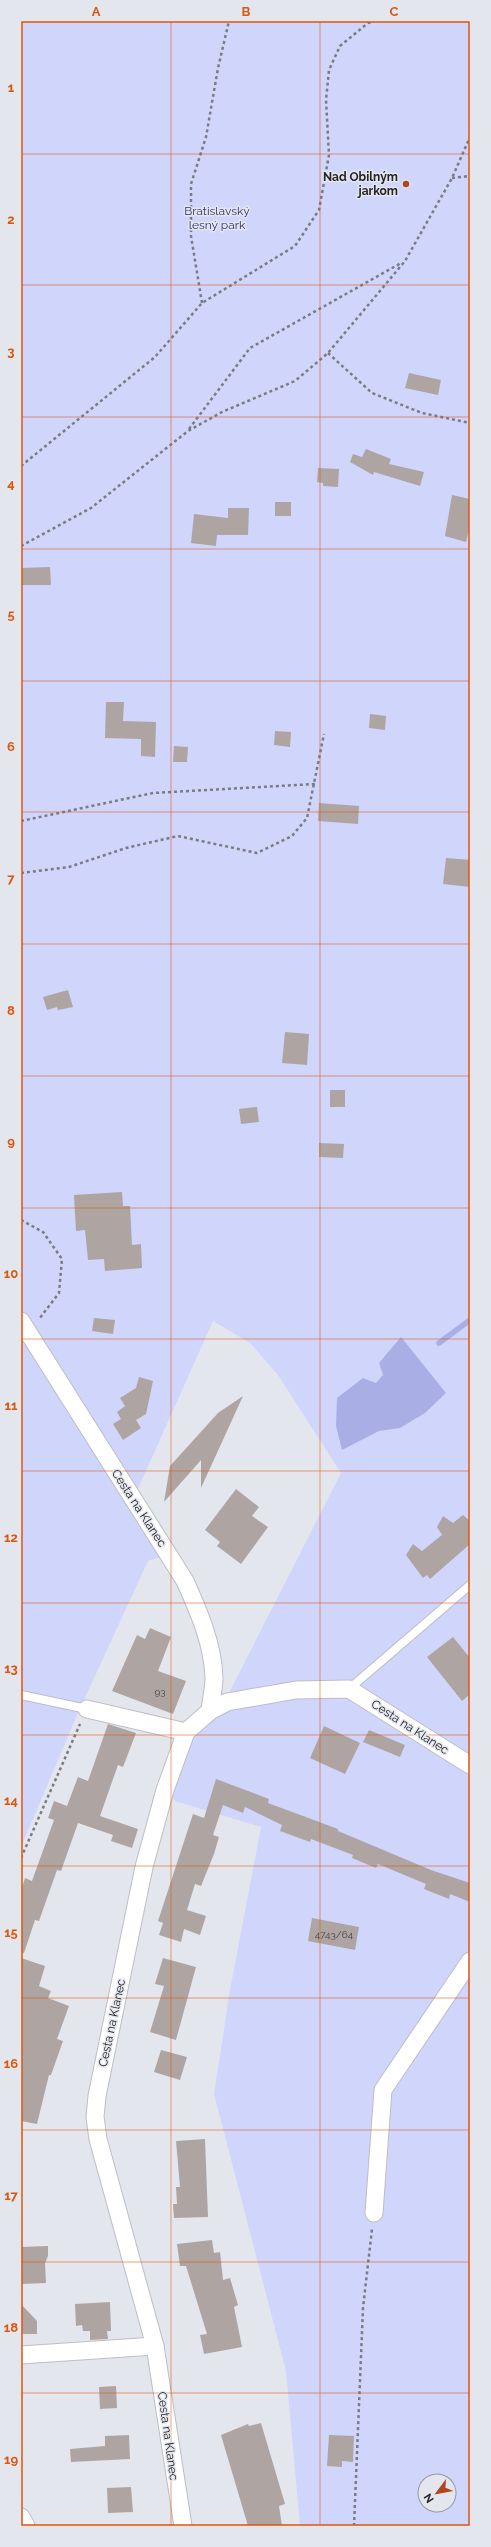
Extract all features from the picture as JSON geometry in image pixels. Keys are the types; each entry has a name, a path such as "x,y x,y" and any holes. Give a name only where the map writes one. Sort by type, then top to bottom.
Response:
{"street":[{"name":"Cesta na Klanec","path":"25,1326 168,1554 198,1610 210,1646 214,1678 210,1711"},
{"name":"Cesta na Klanec","path":"349,1689 470,1765"},
{"path":"87,1709 186,1732 210,1711 227,1702 296,1690 349,1689"},
{"name":"Cesta na Klanec","path":"183,2526 155,2346 98,2139 95,2117 105,2054 151,1838 186,1732"},
{"path":"374,2213 383,2090 470,1961"},
{"path":"21,2355 155,2346"},
{"path":"21,2517 26,2526"}],"lane":[{"path":"349,1689 470,1585"},
{"path":"21,1695 87,1709"}],"path":[{"path":"202,304 192,236 191,184 206,137 218,68 229,21"},
{"path":"21,466 155,357 202,304 295,246 319,210 329,155 326,100 329,70 340,46 368,23 374,21"},
{"path":"21,546 92,508 188,431 222,412 295,381 328,353 404,261 452,178 470,137"},
{"path":"452,178 470,176"},
{"path":"188,431 250,348 404,261"},
{"path":"328,353 372,392 422,413 470,423"},
{"path":"21,873 69,867 126,848 178,836 257,853 292,836 307,818 316,784 324,734"},
{"path":"21,821 153,793 316,784"},
{"path":"21,1220 43,1232 62,1259 59,1293 25,1326"},
{"path":"21,1858 87,1709"},
{"path":"354,2526 363,2308 374,2213"}],"green space":[{"name":"Bratislavský lesný park","path":"21,21 470,21 470,2526 300,2526 286,2371 214,2094 230,1990 261,1827 175,1801 165,1790 186,1732 227,1702 230,1691 341,1473 278,1375 250,1343 213,1321 133,1500 169,1554 148,1561 78,1713 21,1847"}],"shaded area":[{"path":"401,1337 446,1393 425,1413 400,1428 379,1431 342,1450 336,1426 337,1398 363,1378 376,1383 383,1375 379,1363"}],"building":[{"path":"409,373 441,380 438,395 405,388"},
{"path":"366,449 391,459 389,464 424,472 420,486 374,472 373,475 350,462 353,454 362,457"},
{"path":"318,468 339,469 338,487 323,486 323,483 317,482"},
{"path":"452,495 470,499 470,525 466,542 445,536"},
{"path":"275,502 291,502 291,516 275,516"},
{"path":"228,508 249,508 248,535 217,535 216,546 191,543 194,514 228,518"},
{"path":"50,567 51,585 21,585 21,568"},
{"path":"106,702 124,702 123,721 156,722 155,757 141,756 141,739 105,738"},
{"path":"370,714 386,716 385,730 369,728"},
{"path":"275,731 291,732 290,747 274,745"},
{"path":"174,746 188,747 187,762 173,762"},
{"path":"319,803 359,806 358,824 318,821"},
{"path":"446,858 470,860 470,887 443,884"},
{"path":"68,990 73,1007 58,1010 57,1007 47,1010 43,997"},
{"path":"285,1032 309,1034 307,1065 282,1063"},
{"path":"330,1090 345,1090 345,1107 330,1107"},
{"path":"257,1107 259,1122 241,1124 239,1109"},
{"path":"319,1143 344,1144 343,1158 319,1157"},
{"path":"122,1192 123,1206 130,1206 132,1245 141,1244 142,1268 105,1271 104,1259 88,1260 85,1230 76,1231 74,1195"},
{"path":"94,1318 115,1320 113,1334 92,1331"},
{"path":"139,1377 153,1381 146,1414 136,1420 141,1428 123,1440 113,1424 121,1419 117,1412 125,1406 120,1398 136,1388"},
{"path":"243,1396 201,1488 201,1460 164,1502 170,1466 218,1413"},
{"path":"236,1489 259,1507 252,1516 268,1527 241,1564 217,1546 220,1542 205,1530"},
{"path":"463,1515 470,1521 470,1544 430,1579 427,1575 423,1578 406,1555 413,1544 422,1551 442,1535 437,1527 443,1516 453,1523"},
{"path":"150,1628 171,1637 158,1671 186,1681 173,1714 112,1691 137,1635 145,1639"},
{"path":"453,1637 470,1658 470,1694 462,1701 427,1657"},
{"path":"108,1724 136,1733 123,1767 118,1765 100,1816 138,1829 132,1848 111,1841 113,1835 78,1823 61,1871 57,1870 39,1921 35,1920 24,1953 21,1953 21,1891 25,1878 32,1881 54,1820 48,1818 54,1801 67,1806 78,1777 88,1781"},
{"path":"324,1726 360,1743 345,1774 310,1758"},
{"path":"369,1730 405,1745 400,1757 363,1742"},
{"path":"216,1779 269,1799 268,1803 338,1829 338,1831 431,1870 470,1883 470,1902 450,1894 449,1899 424,1889 426,1884 378,1864 376,1868 352,1858 353,1855 311,1839 310,1842 280,1831 282,1825 245,1807 243,1813 223,1805 213,1835 219,1837 214,1854 201,1886 195,1884 187,1910 206,1916 200,1935 184,1929 181,1942 159,1935 163,1923 158,1921 193,1814 204,1818"},
{"path":"312,1918 359,1927 355,1950 308,1941"},
{"path":"21,1958 45,1966 39,1986 51,1991 48,1998 69,2006 57,2039 63,2041 51,2075 49,2075 37,2124 21,2121"},
{"path":"163,1958 196,1967 176,2040 150,2032 164,1986 155,1984"},
{"path":"161,2050 187,2057 180,2080 154,2072"},
{"path":"205,2139 208,2217 174,2218 173,2204 177,2204 176,2187 180,2187 176,2141"},
{"path":"212,2240 214,2253 220,2252 223,2280 230,2278 238,2305 234,2307 242,2347 204,2354 200,2335 207,2334 186,2266 180,2266 177,2244"},
{"path":"48,2246 48,2256 45,2263 46,2283 21,2284 21,2247"},
{"path":"110,2302 111,2331 107,2331 108,2339 90,2340 90,2331 83,2331 82,2325 76,2326 75,2304"},
{"path":"21,2304 37,2321 37,2334 21,2334"},
{"path":"116,2386 117,2408 100,2409 99,2387"},
{"path":"261,2423 285,2504 279,2506 282,2526 248,2526 221,2435 248,2424 249,2426"},
{"path":"129,2435 130,2459 71,2462 70,2449 105,2446 105,2436"},
{"path":"329,2435 354,2436 353,2462 342,2461 342,2467 327,2466"},
{"path":"131,2487 133,2512 108,2513 107,2488"}],"waterway":[{"path":"439,1343 470,1320"}],"place":[{"name":"Nad Obilným jarkom","path":"406,184"}]}
